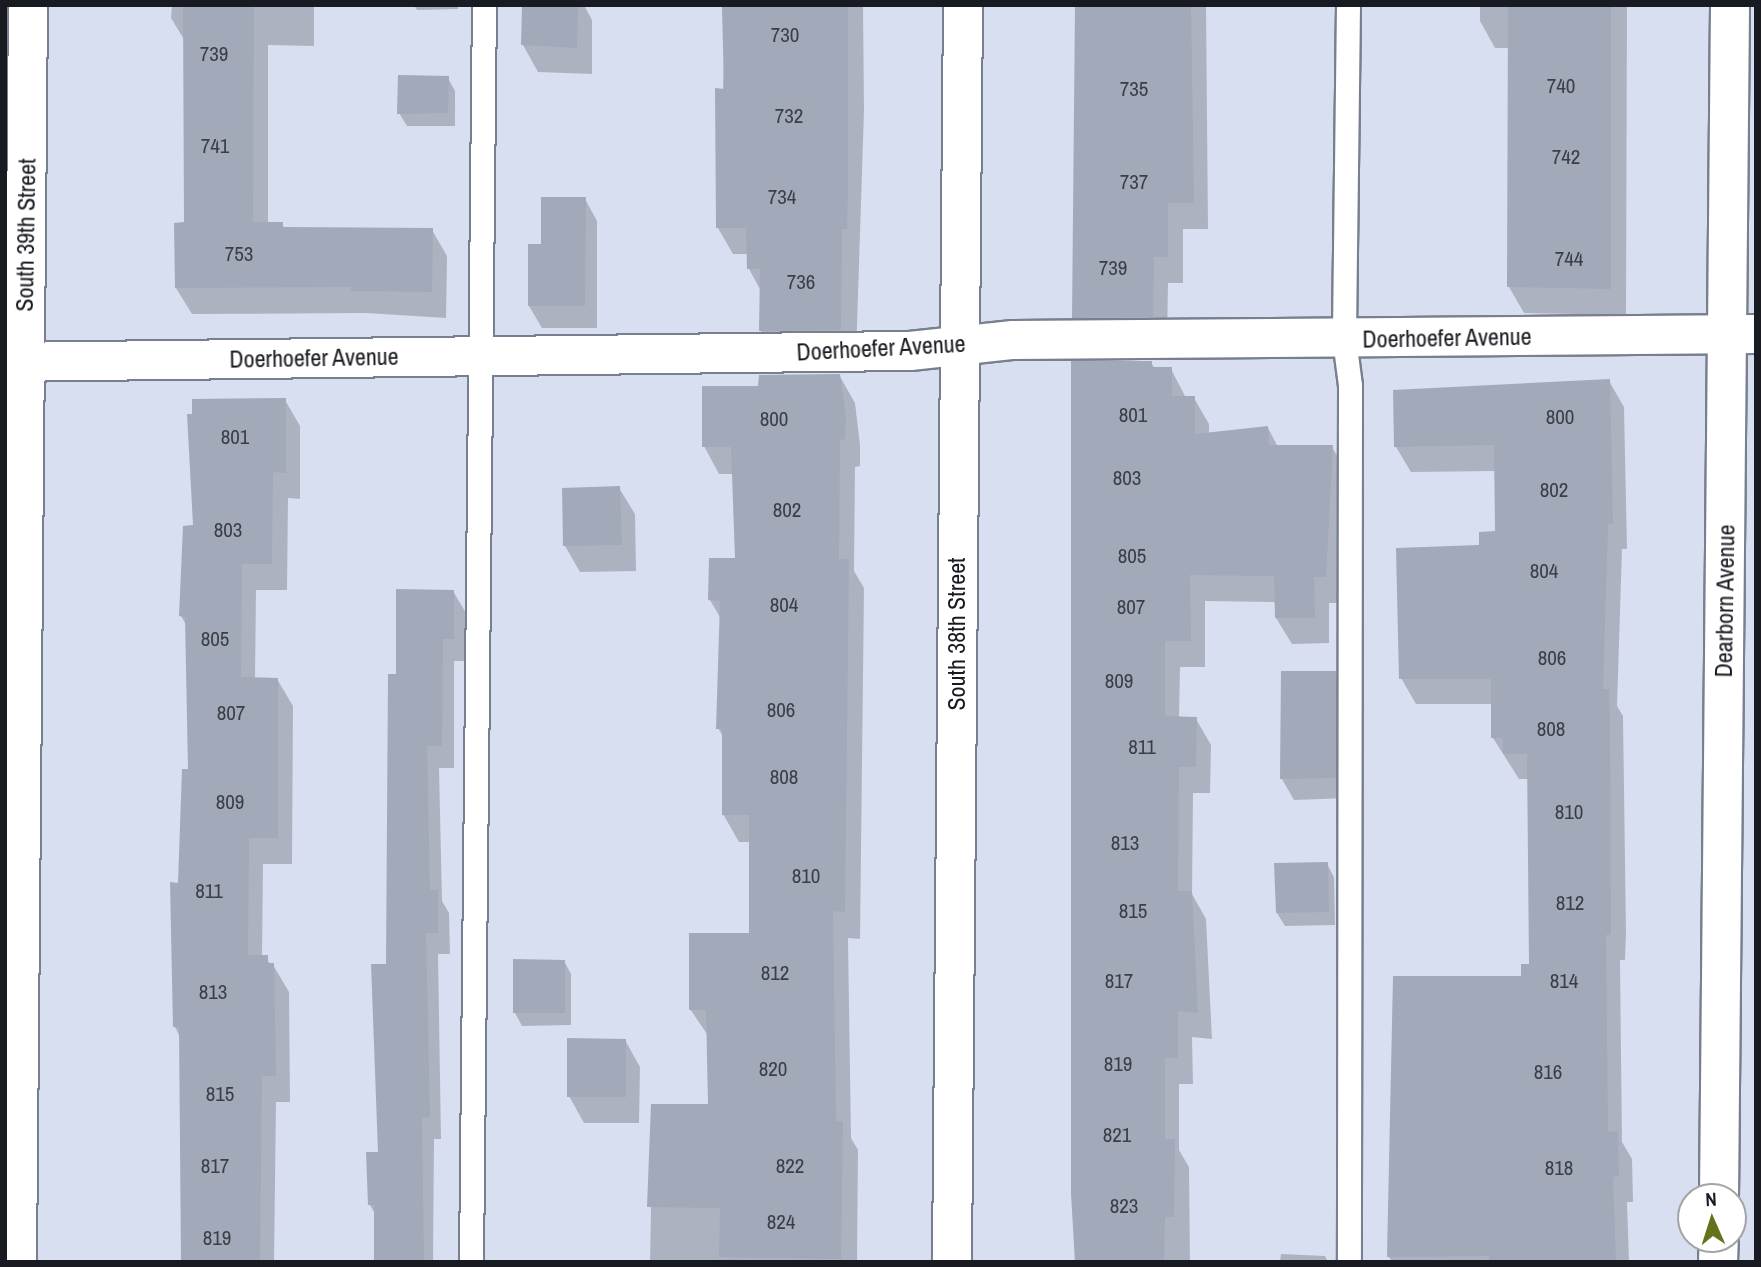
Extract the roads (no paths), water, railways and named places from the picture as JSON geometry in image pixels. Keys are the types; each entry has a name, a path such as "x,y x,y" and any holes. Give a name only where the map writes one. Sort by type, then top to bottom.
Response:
{"street":[{"name":"South 39th Street","path":"17,1262 15,362 28,5"},
{"name":"South 38th Street","path":"952,1262 962,5"},
{"name":"Dearborn Avenue","path":"1719,1183 1742,334 1730,5"},
{"name":"Doerhoefer Avenue","path":"15,362 910,351 1013,340 1742,334"}],"lane":[{"path":"471,1262 484,5"},
{"path":"1348,5 1344,339 1350,385 1349,1262"}]}
